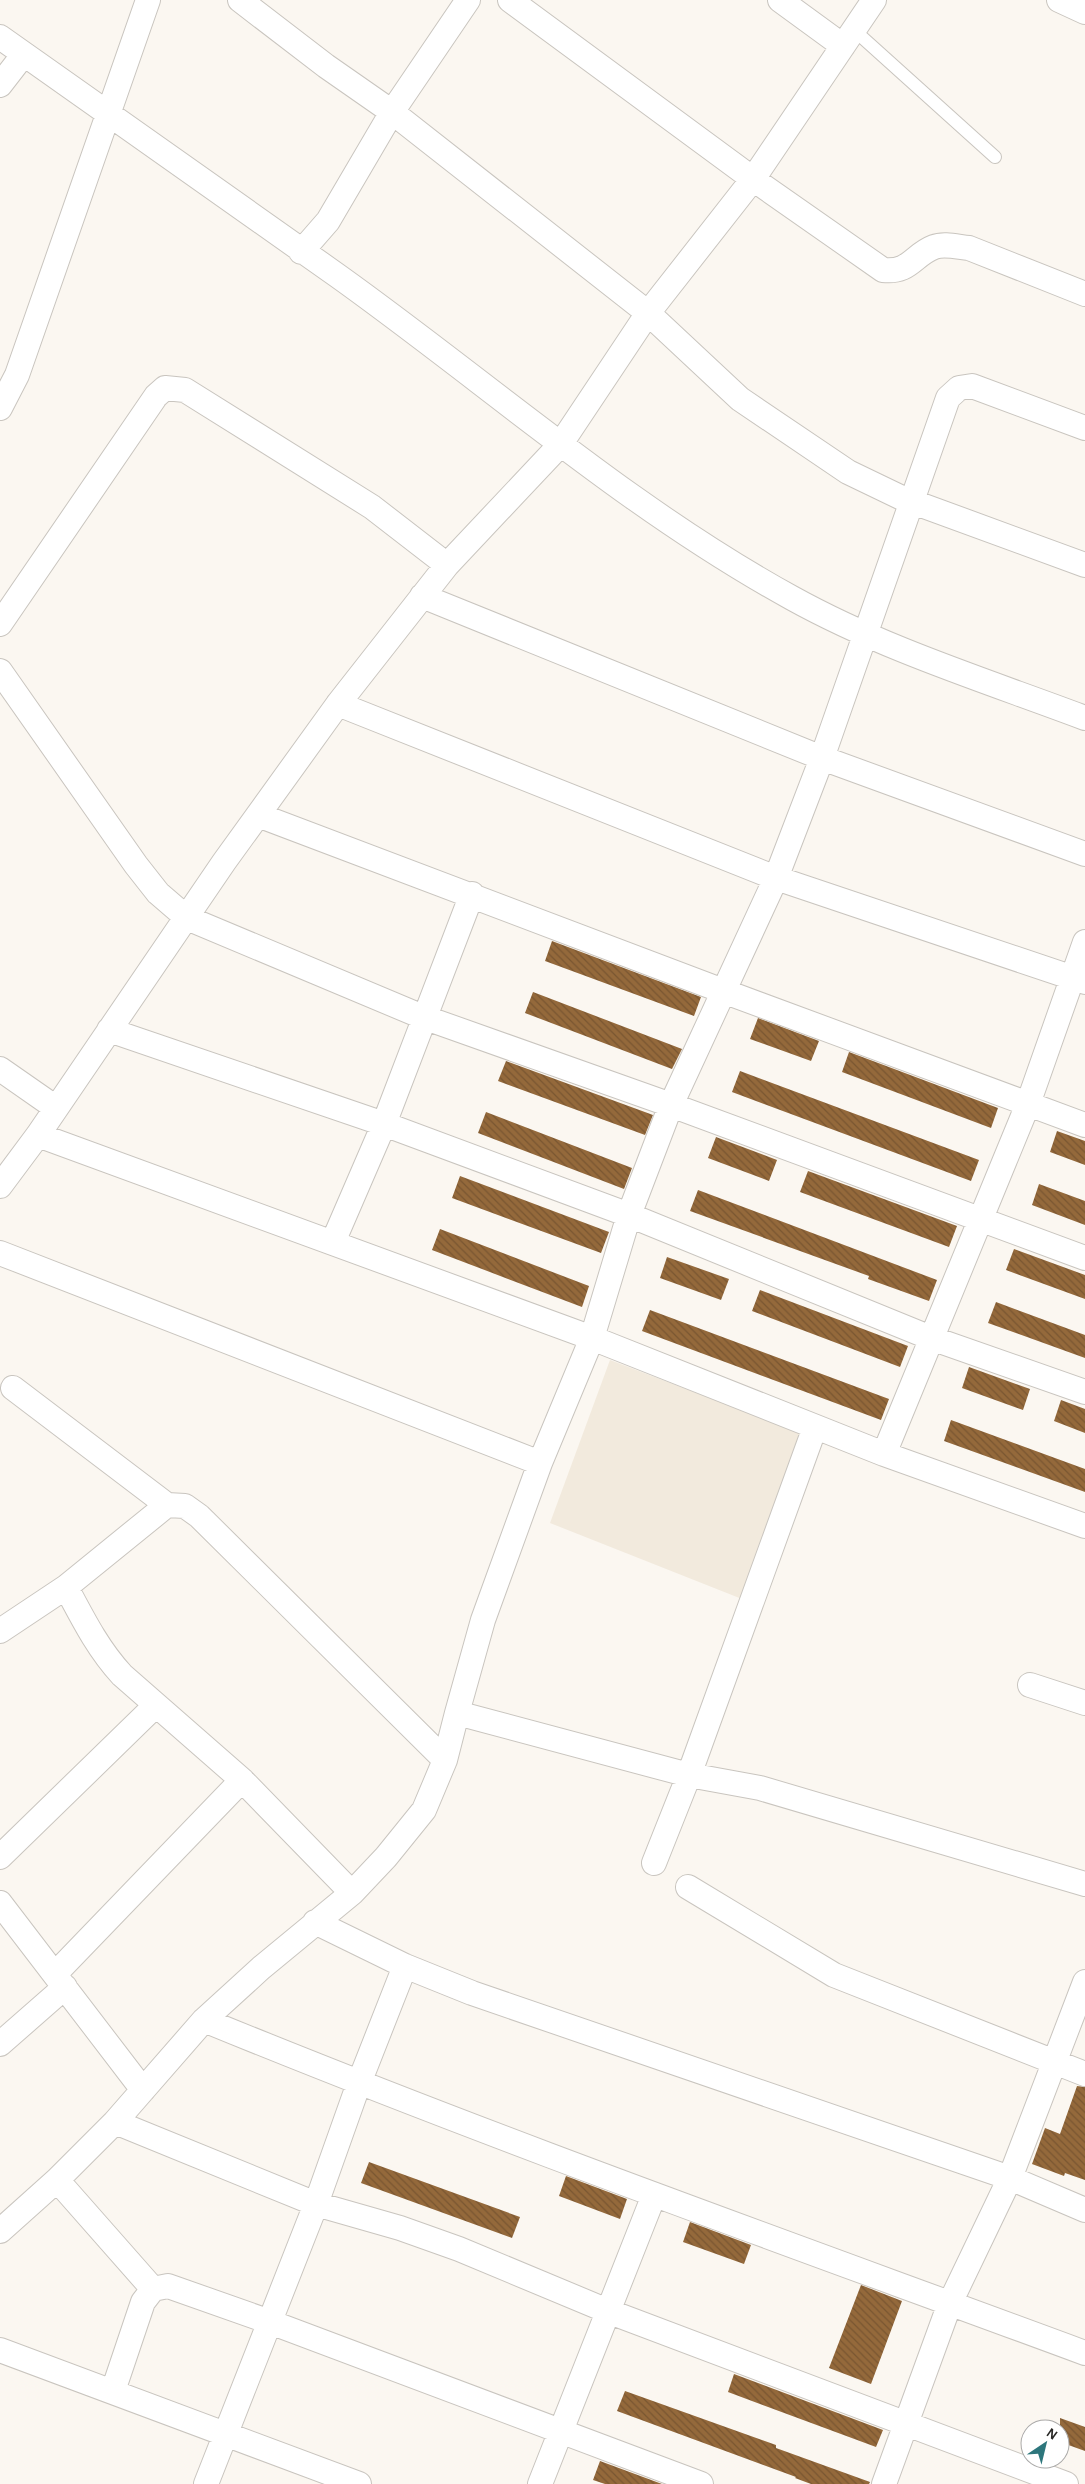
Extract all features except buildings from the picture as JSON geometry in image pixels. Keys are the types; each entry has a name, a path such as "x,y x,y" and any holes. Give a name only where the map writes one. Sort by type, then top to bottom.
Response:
{"street":[{"path":"0,408 17,375 148,0"},
{"path":"240,0 326,66 392,112 648,313 740,399 848,472 912,501 1085,565"},
{"path":"301,252 328,221 392,112 468,0"},
{"path":"510,0 753,179 883,270 895,271 906,267 934,247 956,246 969,248 1085,294"},
{"path":"780,0 848,38"},
{"path":"3,1177 38,1135 258,815 338,704 447,565 560,445 648,313 753,179 874,0"},
{"path":"1059,0 1085,12"},
{"path":"0,37 301,252 338,276 560,445 665,520 792,598 865,634 1085,718"},
{"path":"0,86 24,54"},
{"path":"0,2231 57,2180 115,2122 204,2020 315,1922 352,1893 386,1858 424,1810 445,1760 483,1620 540,1463 592,1338 629,1215 671,1105 776,878 822,758 948,398 959,388 972,386 1085,428"},
{"path":"0,624 156,396 165,388 174,387 185,390 335,482 372,507 447,565"},
{"path":"422,596 822,758 1085,854"},
{"path":"0,671 136,865 158,893 187,918 423,1017 671,1105 1085,1258"},
{"path":"338,704 776,878 1079,979"},
{"path":"258,815 472,894 723,991 1085,1125"},
{"path":"333,1242 384,1124 423,1017 472,894"},
{"path":"884,1454 979,1218 1079,979 1085,942"},
{"path":"109,1030 384,1124 629,1215 930,1338 1085,1392"},
{"path":"0,1069 56,1108"},
{"path":"38,1135 592,1338 884,1454 1085,1526"},
{"path":"0,1253 540,1463"},
{"path":"13,1388 167,1505 185,1506 199,1516 445,1760"},
{"path":"654,1863 689,1775 815,1427"},
{"path":"0,1631 66,1587 167,1505"},
{"path":"66,1587 105,1657 242,1780 352,1893"},
{"path":"1030,1685 1085,1703"},
{"path":"0,1857 156,1704"},
{"path":"457,1714 689,1775 760,1788 1085,1884"},
{"path":"0,2044 242,1780"},
{"path":"688,1887 834,1975 1085,2074"},
{"path":"0,1903 142,2090"},
{"path":"315,1922 405,1966 472,1993 1010,2178 1085,2210"},
{"path":"206,2484 316,2204 359,2083 405,1966"},
{"path":"884,2484 950,2303 1010,2178 1056,2062 1085,1982"},
{"path":"204,2020 359,2083 654,2195 1085,2353"},
{"path":"115,2122 316,2204 400,2228 458,2249 610,2312 1066,2484"},
{"path":"57,2180 153,2289"},
{"path":"540,2484 610,2312 654,2195"},
{"path":"113,2391 143,2302 153,2289 168,2286 270,2322 701,2484"},
{"path":"0,2350 359,2484"}],"lane":[{"path":"848,38 996,157"}],"shaded area":[{"path":"610,1360 809,1436 747,1601 550,1523"}]}
